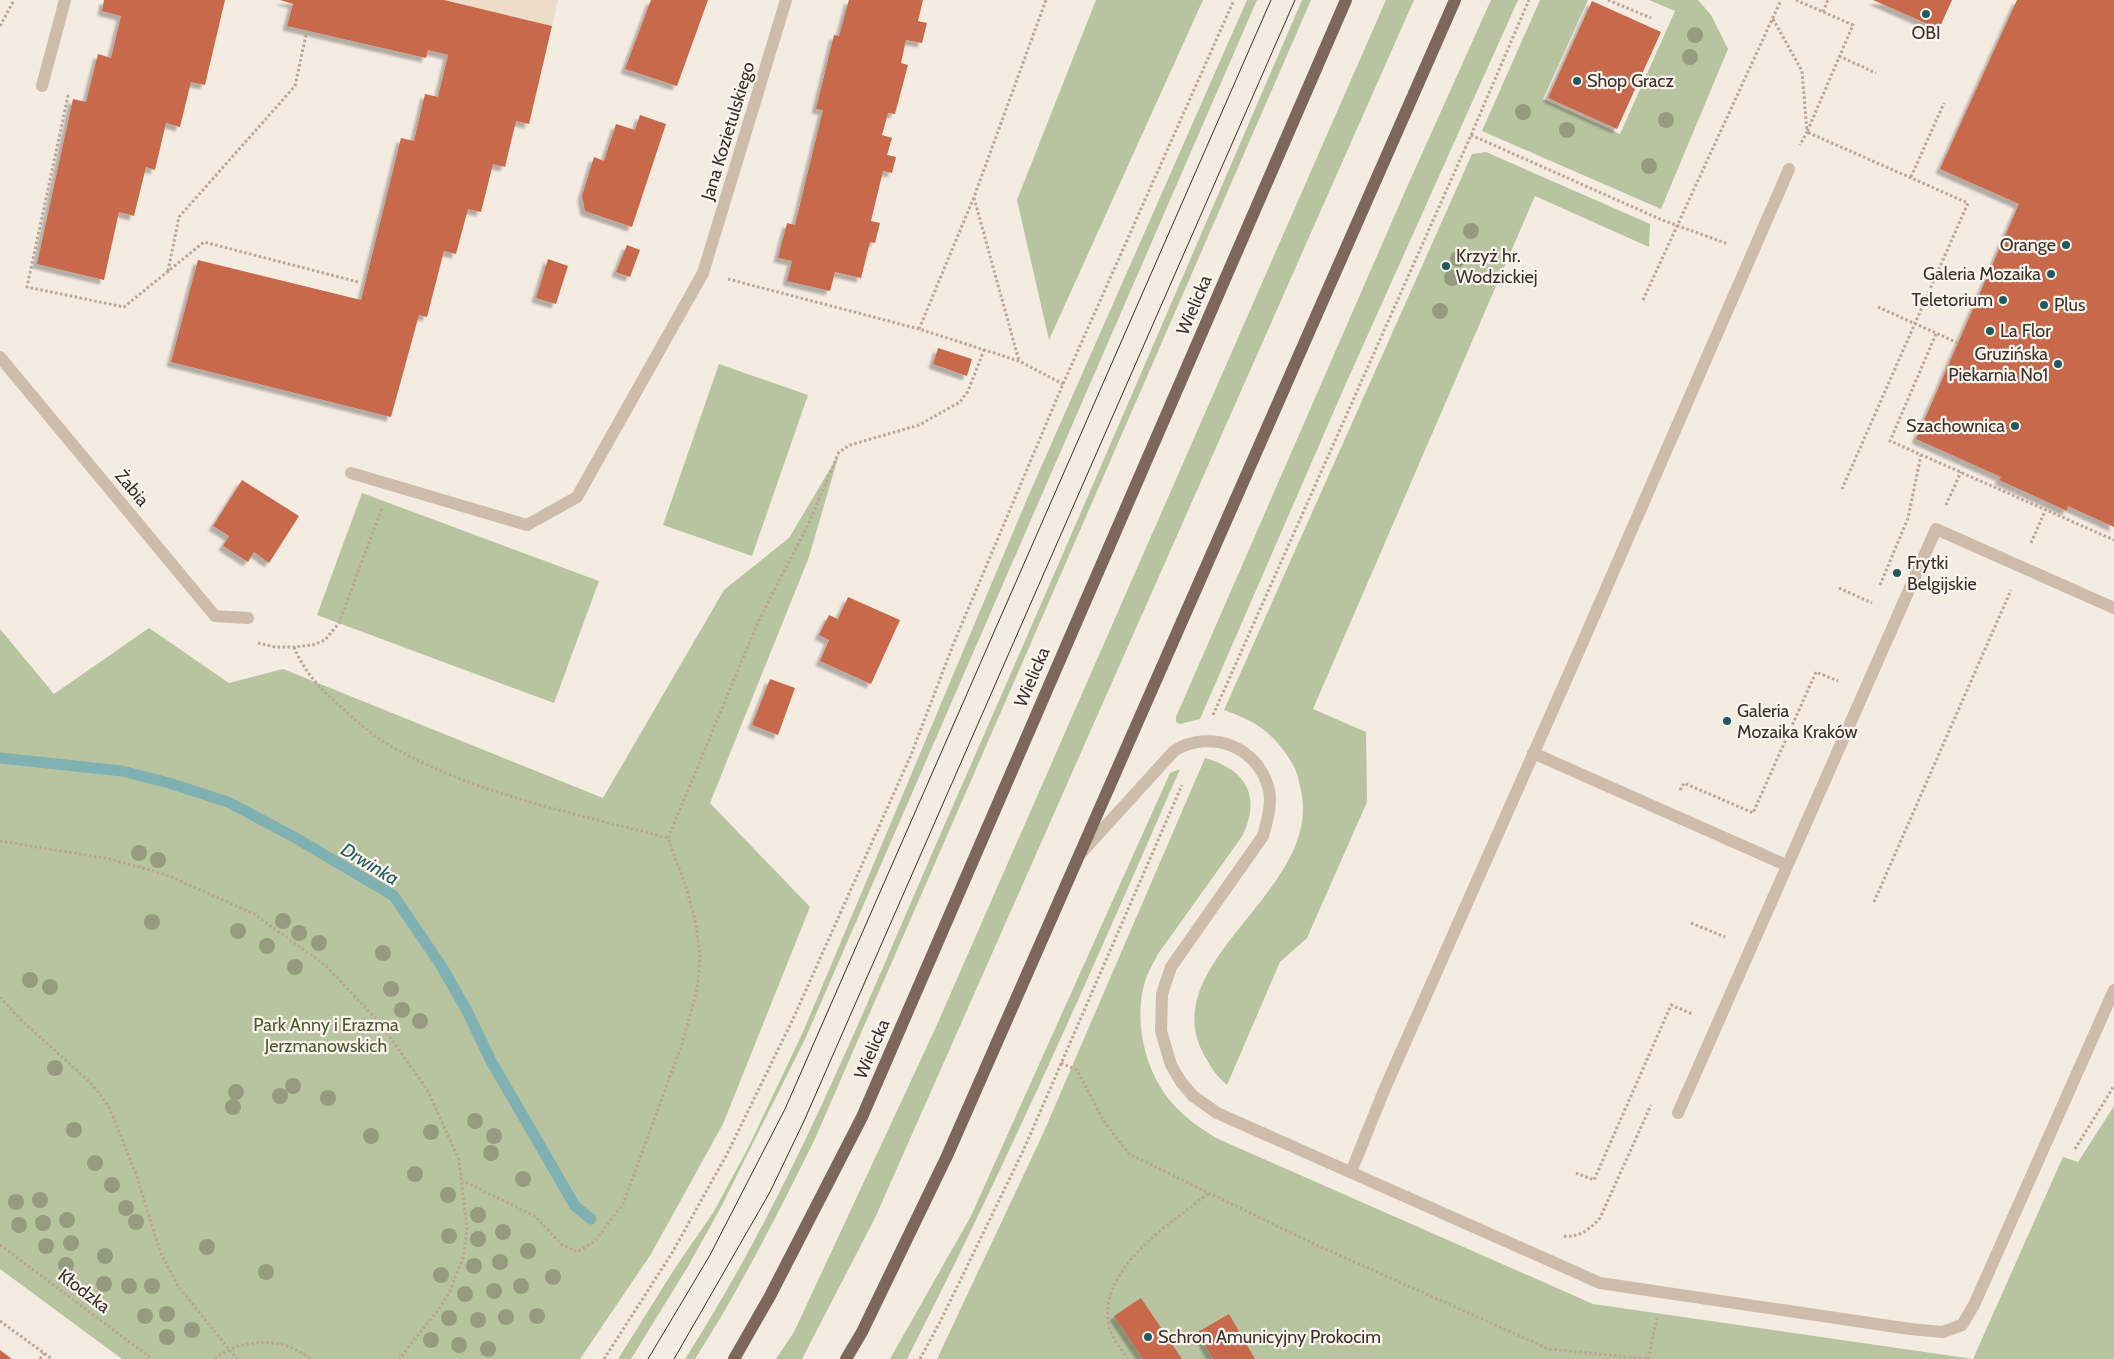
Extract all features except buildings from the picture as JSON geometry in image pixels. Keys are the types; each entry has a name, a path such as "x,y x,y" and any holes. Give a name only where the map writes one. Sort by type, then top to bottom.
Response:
{"main road":[{"name":"Wielicka","path":"734,1359 770,1296 862,1117 1346,0"},
{"path":"846,1359 862,1332 947,1156 1455,0"}],"street":[{"path":"42,86 65,0"},
{"name":"Jana Kozietulskiego","path":"351,473 527,525 577,497 703,273 786,0"},
{"path":"1352,1172 1389,1080 1789,169"},
{"name":"Żabia","path":"0,357 215,616 248,618"},
{"path":"1678,1113 1936,529 2114,608"},
{"path":"1078,857 1165,760 1185,744 1201,740 1223,742 1236,746 1252,758 1265,779 1269,791 1269,814 1263,836 1172,966 1162,994 1160,1012 1161,1031 1165,1049 1181,1082 1205,1106 1600,1283 1943,1332 1962,1325 1974,1305 2114,990"},
{"path":"1533,753 1786,865"}],"path":[{"path":"0,26 14,0"},
{"path":"919,329 974,197 1046,0"},
{"path":"604,1359 682,1237 727,1154 793,1018 911,755 953,645 1063,384 1234,0"},
{"path":"920,1359 940,1322 1024,1149 1201,740 1471,135 1529,0"},
{"path":"1608,0 1651,18"},
{"path":"1642,300 1781,0"},
{"path":"1789,169 1853,25 1796,0"},
{"path":"1823,12 1828,0"},
{"path":"1772,18 1802,71 1807,132"},
{"path":"168,271 179,217 295,86 307,30"},
{"path":"1839,56 1876,73"},
{"path":"42,86 68,96 54,173 27,287 124,307 204,242 358,282"},
{"path":"1911,177 1944,103"},
{"path":"1807,132 1968,203 1842,490"},
{"path":"1471,135 1677,226 1752,253"},
{"path":"974,197 1019,361"},
{"path":"703,273 919,329 1019,361 1063,384"},
{"path":"1878,307 1958,343"},
{"path":"1936,334 1890,441 2114,540"},
{"path":"463,1181 535,1216 561,1244 577,1252 595,1241 623,1204 689,1024 699,975 700,949 696,924 687,890 668,838 758,622 807,527 840,452 850,445 919,425 960,402 968,391 984,350"},
{"path":"1879,586 1908,518 1922,455"},
{"path":"254,643 275,647 313,646 325,640 339,624 391,485"},
{"path":"1874,902 2049,502"},
{"path":"1839,588 1872,603"},
{"path":"1868,612 1876,595"},
{"path":"294,647 302,665 328,696 384,741 423,762 516,797 668,838"},
{"path":"1670,813 1684,783 1752,813 1816,672 1838,681 1842,673"},
{"path":"0,841 110,859 167,875 254,914 303,948 332,973 380,1023 428,1091 459,1160 463,1181 467,1229 463,1258 449,1293 439,1309 399,1359"},
{"path":"1691,923 1725,937"},
{"path":"1721,946 1729,929"},
{"path":"0,997 20,1019 92,1084 109,1107 136,1174 162,1254 178,1286 237,1359"},
{"path":"1576,1173 1594,1180 1671,1005 1692,1014"},
{"path":"1688,1022 1695,1005"},
{"path":"1061,1063 1077,1070 1103,1120 1129,1154 1310,1242 1549,1350 1648,1359 1657,1315"},
{"path":"1557,1233 1566,1237 1578,1236 1590,1229 1600,1218 1652,1103"},
{"path":"1128,1359 1114,1340 1107,1316 1108,1300 1114,1284 1153,1236 1209,1193"},
{"name":"Kłodzka","path":"0,1245 152,1359"},
{"path":"0,1320 52,1359"},
{"path":"215,1359 229,1351 244,1346 271,1343 292,1348 313,1359"},
{"path":"40,1359 44,1353"}],"green space":[{"path":"1096,0 1203,0 1049,340 1017,200"},
{"path":"1247,0 1257,0 806,1037 720,1209 687,1268 631,1359 618,1359 677,1265 713,1213 748,1148 803,1032 1027,499"},
{"path":"1302,0 1311,0 814,1141 743,1279 695,1359 685,1359 724,1296 759,1231 793,1165 856,1030"},
{"path":"1386,0 1414,0 875,1218 802,1359 776,1359 794,1332 936,1027"},
{"path":"1491,0 1518,0 1344,388 1200,719 1180,724 1176,722 1176,717 1407,187"},
{"path":"1540,0 1588,0 1543,99 1620,134 1675,11 1649,0 1698,0 1711,15 1728,49 1661,209 1482,131"},
{"path":"1486,152 1650,224 1649,247 1535,196 1313,709 1366,732 1367,802 1307,938 1280,962 1227,1085 1217,1075 1204,1055 1194,1021 1201,988 1218,957 1267,894 1288,861 1301,827 1301,791 1295,768 1272,737 1247,719 1224,710 1472,154"},
{"path":"719,364 808,395 752,556 663,525"},
{"name":"Park Anny i Erazma Jerzmanowskich","path":"839,454 809,557 710,803 810,907 723,1124 651,1254 580,1359 122,1359 0,1269 0,629 54,694 149,628 229,683 283,669 603,798 724,590 789,538"},
{"path":"362,493 599,581 554,703 317,615"},
{"path":"1205,758 1231,769 1240,777 1250,796 1248,821 1243,835 1151,966 1143,989 1141,1005 1143,1039 1153,1072 1170,1101 1190,1120 1216,1138 1593,1304 1973,1359 937,1359 1042,1136"},
{"path":"1180,769 1048,1066 944,1286 907,1359 890,1359 971,1216 1170,773"},
{"path":"2114,1106 2114,1359 1973,1359 2063,1157 2078,1162"}],"shaded area":[{"path":"444,0 558,0 552,26"}],"waterway":[{"name":"Drwinka","path":"0,758 122,771 169,783 228,802 294,837 394,896 442,967 467,1011 491,1061 575,1206 591,1219"}],"tram line":[{"path":"648,1359 710,1255 785,1109 1271,0"},
{"path":"674,1359 770,1192 804,1121 1295,0"}],"place":[{"name":"OBI","path":"1926,14"},
{"name":"Shop Gracz","path":"1577,81"},
{"name":"Orange","path":"2066,245"},
{"name":"Krzyż hr. Wodzickiej","path":"1446,266"},
{"name":"Galeria Mozaika","path":"2051,274"},
{"name":"Teletorium","path":"2003,300"},
{"name":"Plus","path":"2044,305"},
{"name":"La Flor","path":"1990,331"},
{"name":"Gruzińska Piekarnia No1","path":"2058,364"},
{"name":"Szachownica","path":"2015,426"},
{"name":"Frytki Belgijskie","path":"1897,573"},
{"name":"Galeria Mozaika Kraków","path":"1727,721"},
{"name":"Schron Amunicyjny Prokocim","path":"1148,1337"}]}
